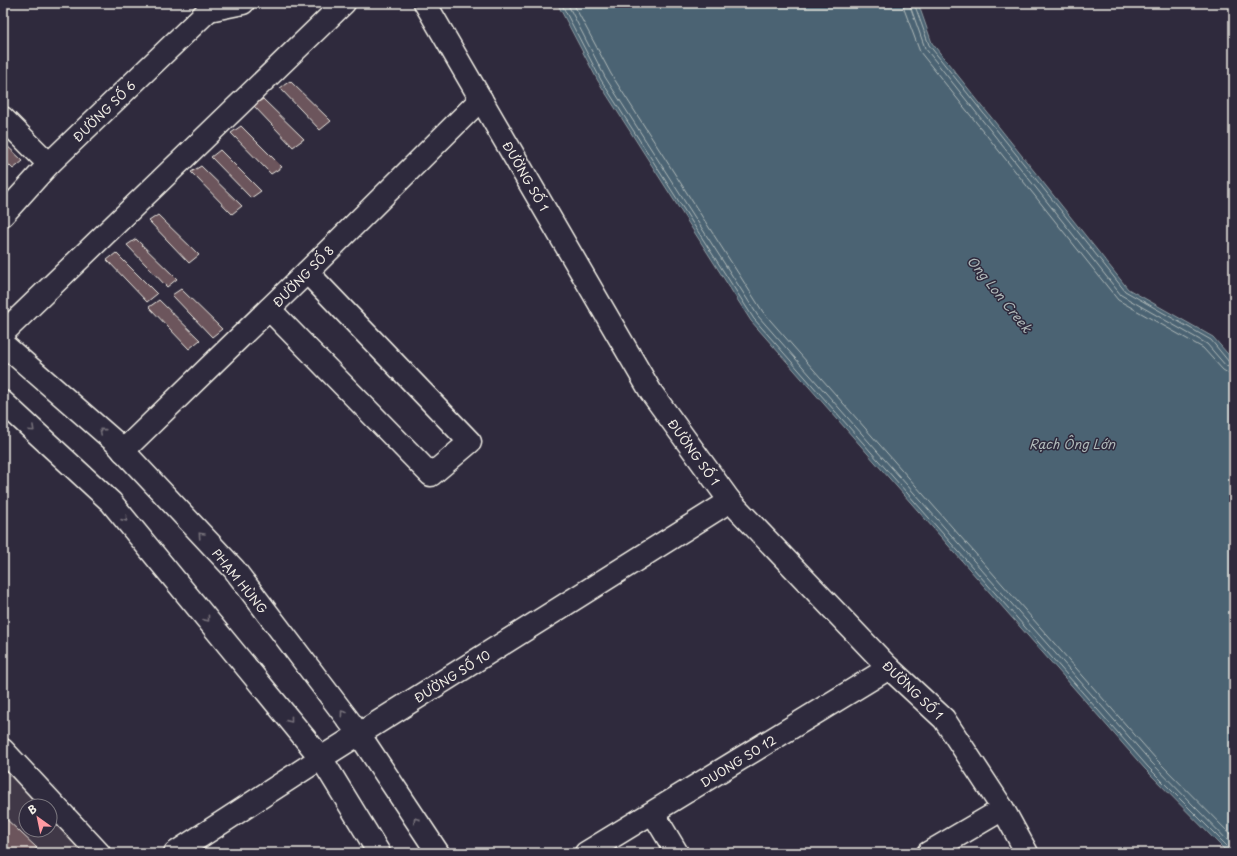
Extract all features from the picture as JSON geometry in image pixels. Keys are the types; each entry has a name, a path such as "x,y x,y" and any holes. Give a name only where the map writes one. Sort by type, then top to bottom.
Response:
{"street":[{"path":"208,5 243,3"},
{"path":"3,333 344,3"},
{"name":"ĐƯỜNG SỐ 1","path":"425,3 650,392 730,501 889,668 944,719 1003,810 1028,853"},
{"name":"ĐƯỜNG SỐ 6","path":"3,215 49,164 208,5"},
{"name":"ĐƯỜNG SỐ 8","path":"123,451 307,272 481,99"},
{"path":"3,118 49,164"},
{"path":"269,309 431,475 470,442 307,272"},
{"name":"PHẠM HÙNG","path":"3,344 115,442 234,570 359,734 438,853"},
{"path":"3,402 111,502 321,758 379,853"},
{"name":"ĐƯỜNG SỐ 10","path":"175,853 321,758 730,501"},
{"name":"DUONG SO 12","path":"586,853 889,668"},
{"path":"3,750 100,853"},
{"path":"928,853 1003,810"},
{"path":"653,812 677,853"}],"shaded area":[{"path":"3,764 35,798 18,798 18,838 58,838 58,822 87,853 3,853"}],"water":[{"name":"Rạch Ông Lớn","path":"557,3 918,3 932,43 1128,289 1213,337 1234,361 1234,853 1228,853 1145,769 751,321 598,81"}],"building":[{"path":"290,81 331,121 320,130 280,88"},
{"path":"263,99 304,139 293,147 253,105"},
{"path":"241,126 282,167 271,174 231,133"},
{"path":"3,142 23,161 13,169 3,159"},
{"path":"220,150 261,191 251,198 211,157"},
{"path":"201,166 242,206 232,214 191,172"},
{"path":"158,215 199,255 189,263 149,221"},
{"path":"136,239 177,279 167,287 127,245"},
{"path":"116,253 157,294 147,302 107,260"},
{"path":"181,289 222,329 212,337 172,295"},
{"path":"159,300 200,340 189,349 149,307"},
{"path":"3,816 18,830 18,838 26,838 37,848 31,853 3,853"}],"water label":[{"name":"Ong Lon Creek","path":"1000,294"}]}
